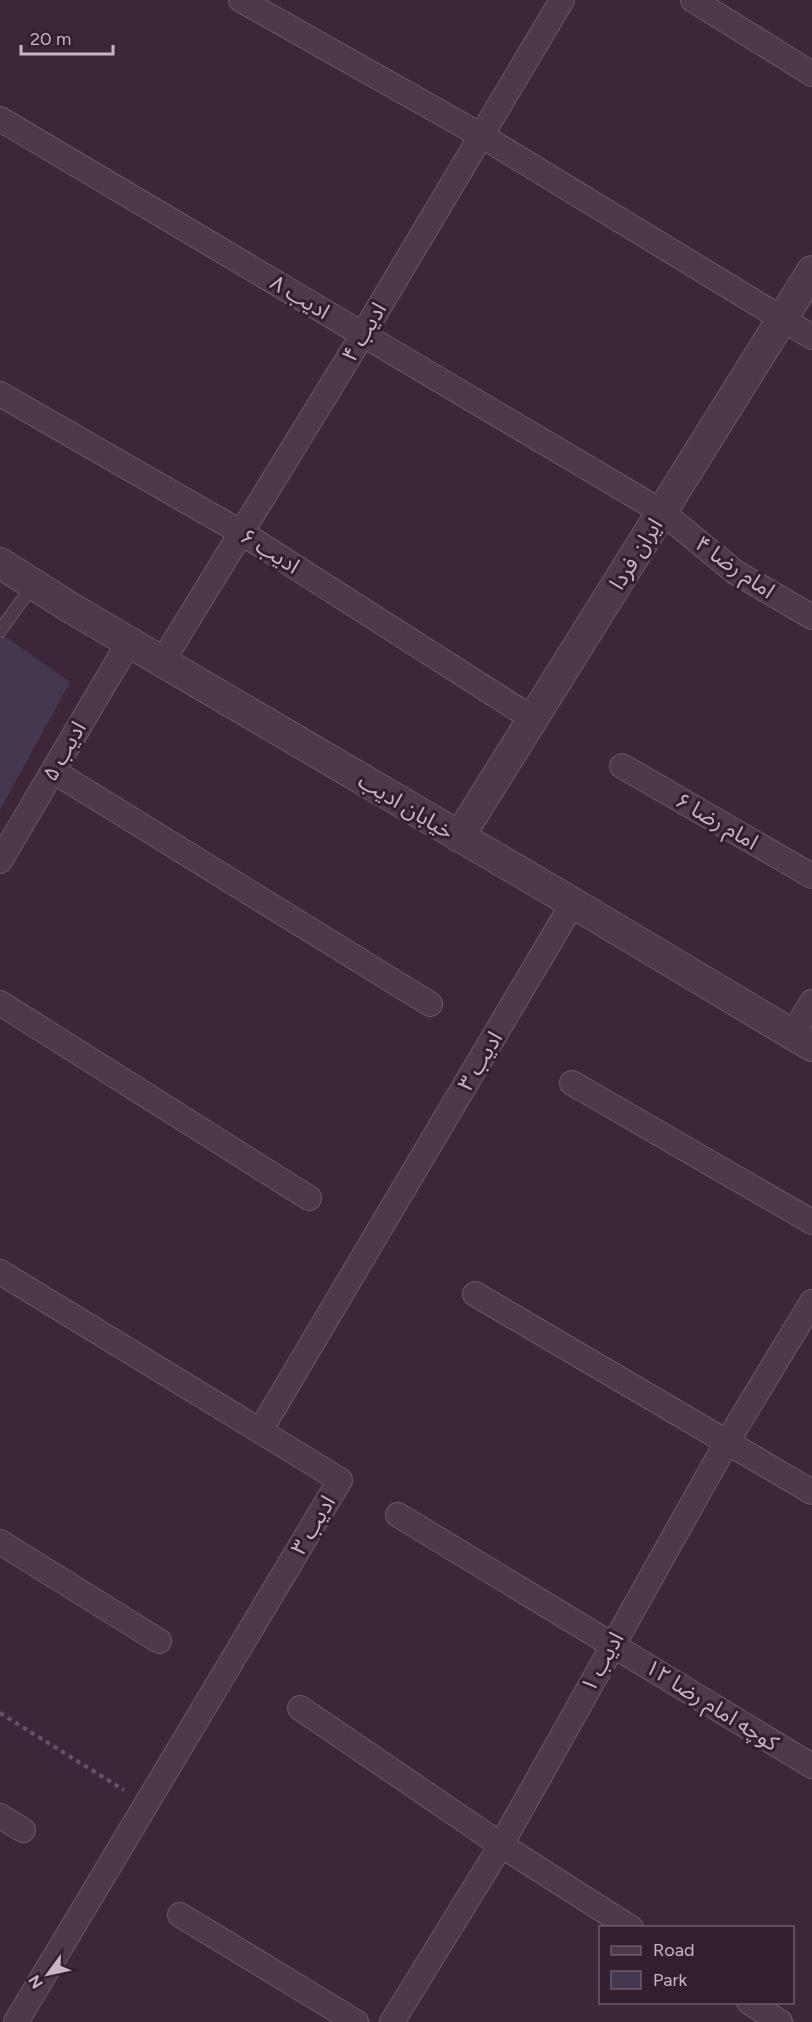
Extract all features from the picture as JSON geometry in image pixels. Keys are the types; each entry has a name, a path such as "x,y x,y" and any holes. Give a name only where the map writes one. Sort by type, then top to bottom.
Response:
{"street":[{"path":"241,0 482,136 812,337"},
{"name":"ادیب ۴","path":"162,662 363,334 562,0"},
{"path":"693,0 812,74"},
{"name":"ادیب ۸","path":"0,119 662,512"},
{"name":"ایران فردا","path":"459,837 812,271"},
{"name":"ادیب ۶","path":"0,394 242,532 533,719"},
{"name":"امام رضا ۴","path":"662,512 735,572 812,616"},
{"name":"خیابان ادیب","path":"0,563 162,662 802,1040"},
{"name":"ادیب ۵","path":"0,861 129,642"},
{"name":"امام رضا ۶","path":"622,766 812,876"},
{"path":"53,771 430,1004"},
{"name":"ادیب ۳","path":"15,2022 340,1480 260,1431 573,903"},
{"path":"802,1040 812,1002"},
{"path":"0,1003 309,1198"},
{"path":"572,1083 812,1222"},
{"path":"0,1272 260,1431"},
{"path":"475,1294 812,1492"},
{"name":"ادیب ۱","path":"392,2022 501,1845 727,1442 812,1302"},
{"name":"کوچه امام رضا ۱۲","path":"398,1515 812,1766"},
{"path":"0,1542 159,1641"},
{"path":"300,1708 501,1845 628,1926"},
{"path":"0,1816 23,1830"},
{"path":"180,1915 356,2022"},
{"path":"752,2004 780,2022"}],"lane":[{"path":"0,631 34,584"}],"path":[{"path":"0,1713 146,1803"}],"green space":[{"path":"0,633 70,682 0,810"}]}
